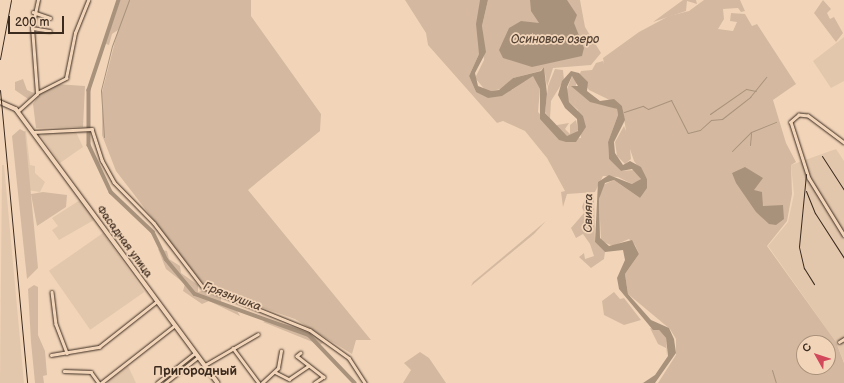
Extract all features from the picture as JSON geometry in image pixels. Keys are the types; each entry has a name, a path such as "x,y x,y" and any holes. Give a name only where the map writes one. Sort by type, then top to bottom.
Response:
{"main road":[{"path":"0,102 11,104 18,111"},
{"name":"Фасадная улица","path":"18,111 156,302 218,383"}],"street":[{"path":"37,94 32,28 33,12 38,0"},
{"path":"18,111 37,94 66,78 75,33 88,0"},
{"path":"33,12 50,18"},
{"path":"32,28 50,31"},
{"path":"844,143 813,118 799,115 791,122 809,178 844,235"},
{"path":"33,132 94,130 102,160 114,182 154,223 203,287 310,330 350,358 365,383"},
{"path":"52,292 56,324 67,353"},
{"path":"51,355 99,348 156,302"},
{"path":"64,371 92,372 100,383 174,326"},
{"path":"205,365 258,334"},
{"path":"839,342 844,339"},
{"path":"233,348 259,383"},
{"path":"262,383 275,372 281,351"},
{"path":"157,383 195,353"},
{"path":"301,353 297,356 324,377 315,383"},
{"path":"166,383 198,357"},
{"path":"275,372 286,379 296,376 308,366"},
{"path":"285,383 286,379"}],"shaded area":[{"path":"119,0 251,0 251,16 321,114 320,131 248,190 371,340 356,340 352,354 295,319 206,288 116,171 102,135 102,92 118,30 112,34 109,45 103,43"},
{"path":"405,0 480,0 479,54 469,76 476,92 512,90 533,75 539,80 540,89 538,112 563,139 581,138 578,110 569,102 566,92 572,76 578,81 575,87 583,96 617,109 618,115 608,142 609,159 621,171 634,170 641,177 640,182 632,184 618,177 603,176 595,192 567,194 563,207 561,192 565,191 547,158 525,131 503,121 497,123 428,45 426,33"},
{"path":"488,0 580,0 585,27 601,53 591,65 553,68 547,87 544,67 540,71 513,78 501,89 487,92 475,78 484,60 482,26"},
{"path":"683,0 696,0 697,4 687,1 686,11 653,22"},
{"path":"704,0 740,0 745,11 741,12 738,8 723,9 724,19 718,29 733,31 737,22 730,21 731,13 745,14 752,26 757,24 796,84 773,100 786,143 796,162 791,165 792,194 787,221 767,246 831,335 796,335 796,375 836,375 836,342 844,363 844,383 658,383 676,355 676,339 670,329 628,294 625,274 639,254 635,245 629,239 613,246 601,241 599,199 603,185 614,180 640,198 647,179 634,161 630,149 631,159 625,164 617,156 615,142 624,126 626,131 622,106 589,90 579,76 581,71 592,70 596,63 603,61 604,64 603,58 639,32 669,16 689,11"},
{"path":"823,0 831,9 827,13 830,19 834,17 843,33 836,42 814,13"},
{"path":"844,37 844,81 831,88 813,61"},
{"path":"555,69 563,70 564,80 551,101 550,119 545,112 548,86"},
{"path":"23,79 27,90 34,93 28,99 15,90 15,82"},
{"path":"56,84 85,86 83,127 36,128 33,104 45,87"},
{"path":"576,120 578,130 574,137 567,137 557,129 557,125 569,123 565,129 570,134 570,125"},
{"path":"20,129 25,132 38,268 27,279 12,136"},
{"path":"22,131 26,131 30,165 35,166 35,173 45,182 40,192 27,190"},
{"path":"49,132 76,132 83,147 60,163 41,136"},
{"path":"836,149 844,161 844,362 836,342 836,335 831,335 768,246 788,222 794,194 791,165"},
{"path":"2,165 4,165 24,383 0,383"},
{"path":"43,192 67,195 66,207 37,226 31,194"},
{"path":"594,196 595,242 605,252 604,259 591,268 579,257 584,253 585,259 594,256 590,244 583,234 576,238 571,228 584,213 582,207 585,199"},
{"path":"80,200 94,220 59,240 52,230 58,226 52,218"},
{"path":"546,221 534,234 471,286 473,282"},
{"path":"103,233 144,292 90,330 49,271"},
{"path":"158,249 167,251 169,259 180,266 181,273 198,285 198,292 205,290 221,297 221,304 236,309 240,316 209,301 202,304 183,291 185,284 166,269"},
{"path":"34,285 38,287 38,335 45,351 47,375 43,376 44,383 35,383 28,289"},
{"path":"614,292 620,299 624,298 641,320 624,325 604,315 602,301"},
{"path":"267,320 305,329 324,342 320,345 263,322"},
{"path":"650,328 659,330 666,338 667,356 666,348 658,344"},
{"path":"420,352 429,358 446,383 403,383 411,370 404,363"},
{"path":"128,366 136,383 108,383 107,381"}],"water":[{"name":"Свияга","path":"480,0 488,0 482,26 486,52 475,73 478,86 491,91 499,90 513,78 541,71 544,67 547,94 545,113 567,136 578,131 577,119 565,108 558,95 562,81 571,71 579,73 588,82 587,91 600,101 614,99 622,106 625,120 614,142 615,153 623,165 630,161 641,167 647,179 647,188 640,198 614,180 605,183 599,199 600,238 609,246 632,240 639,254 625,274 628,294 651,320 669,328 674,339 676,353 655,383 643,383 655,375 668,356 666,338 659,330 653,330 619,289 617,278 625,260 623,250 605,252 595,242 598,182 609,175 632,184 641,179 632,169 621,171 609,159 608,142 618,115 617,109 590,102 571,86 578,86 572,76 567,87 569,102 583,116 586,127 576,142 566,142 559,140 540,119 540,89 533,76 502,96 488,98 476,92 469,76 479,54 476,24"},
{"name":"Осиновое озеро","path":"530,0 567,0 577,15 574,23 584,48 582,56 532,67 503,58 499,50 509,28 521,21 539,23 531,11"},
{"path":"745,167 763,178 754,190 762,192 763,206 783,205 784,219 776,225 769,224 756,212 736,183 732,173"}],"waterway":[{"name":"Грязнушка","path":"119,0 89,90 89,145 111,192 153,232 166,259 195,294 309,335 355,383"},
{"path":"104,137 101,90 112,46 129,0"},
{"path":"624,112 643,106 648,109 671,100 688,133 700,130 711,120 722,119 750,97 766,77"},
{"path":"710,114 746,89 756,91"},
{"path":"732,151 751,132 776,122"},
{"path":"750,145 751,133"},
{"path":"772,370 776,383"}],"railway":[{"path":"0,59 11,0"},
{"path":"0,90 27,383"},
{"path":"822,156 844,190"},
{"path":"806,174 799,247 804,268 814,284"},
{"path":"806,191 815,213 844,258"}],"district":[{"name":"Пригородный","path":"195,371"}]}
